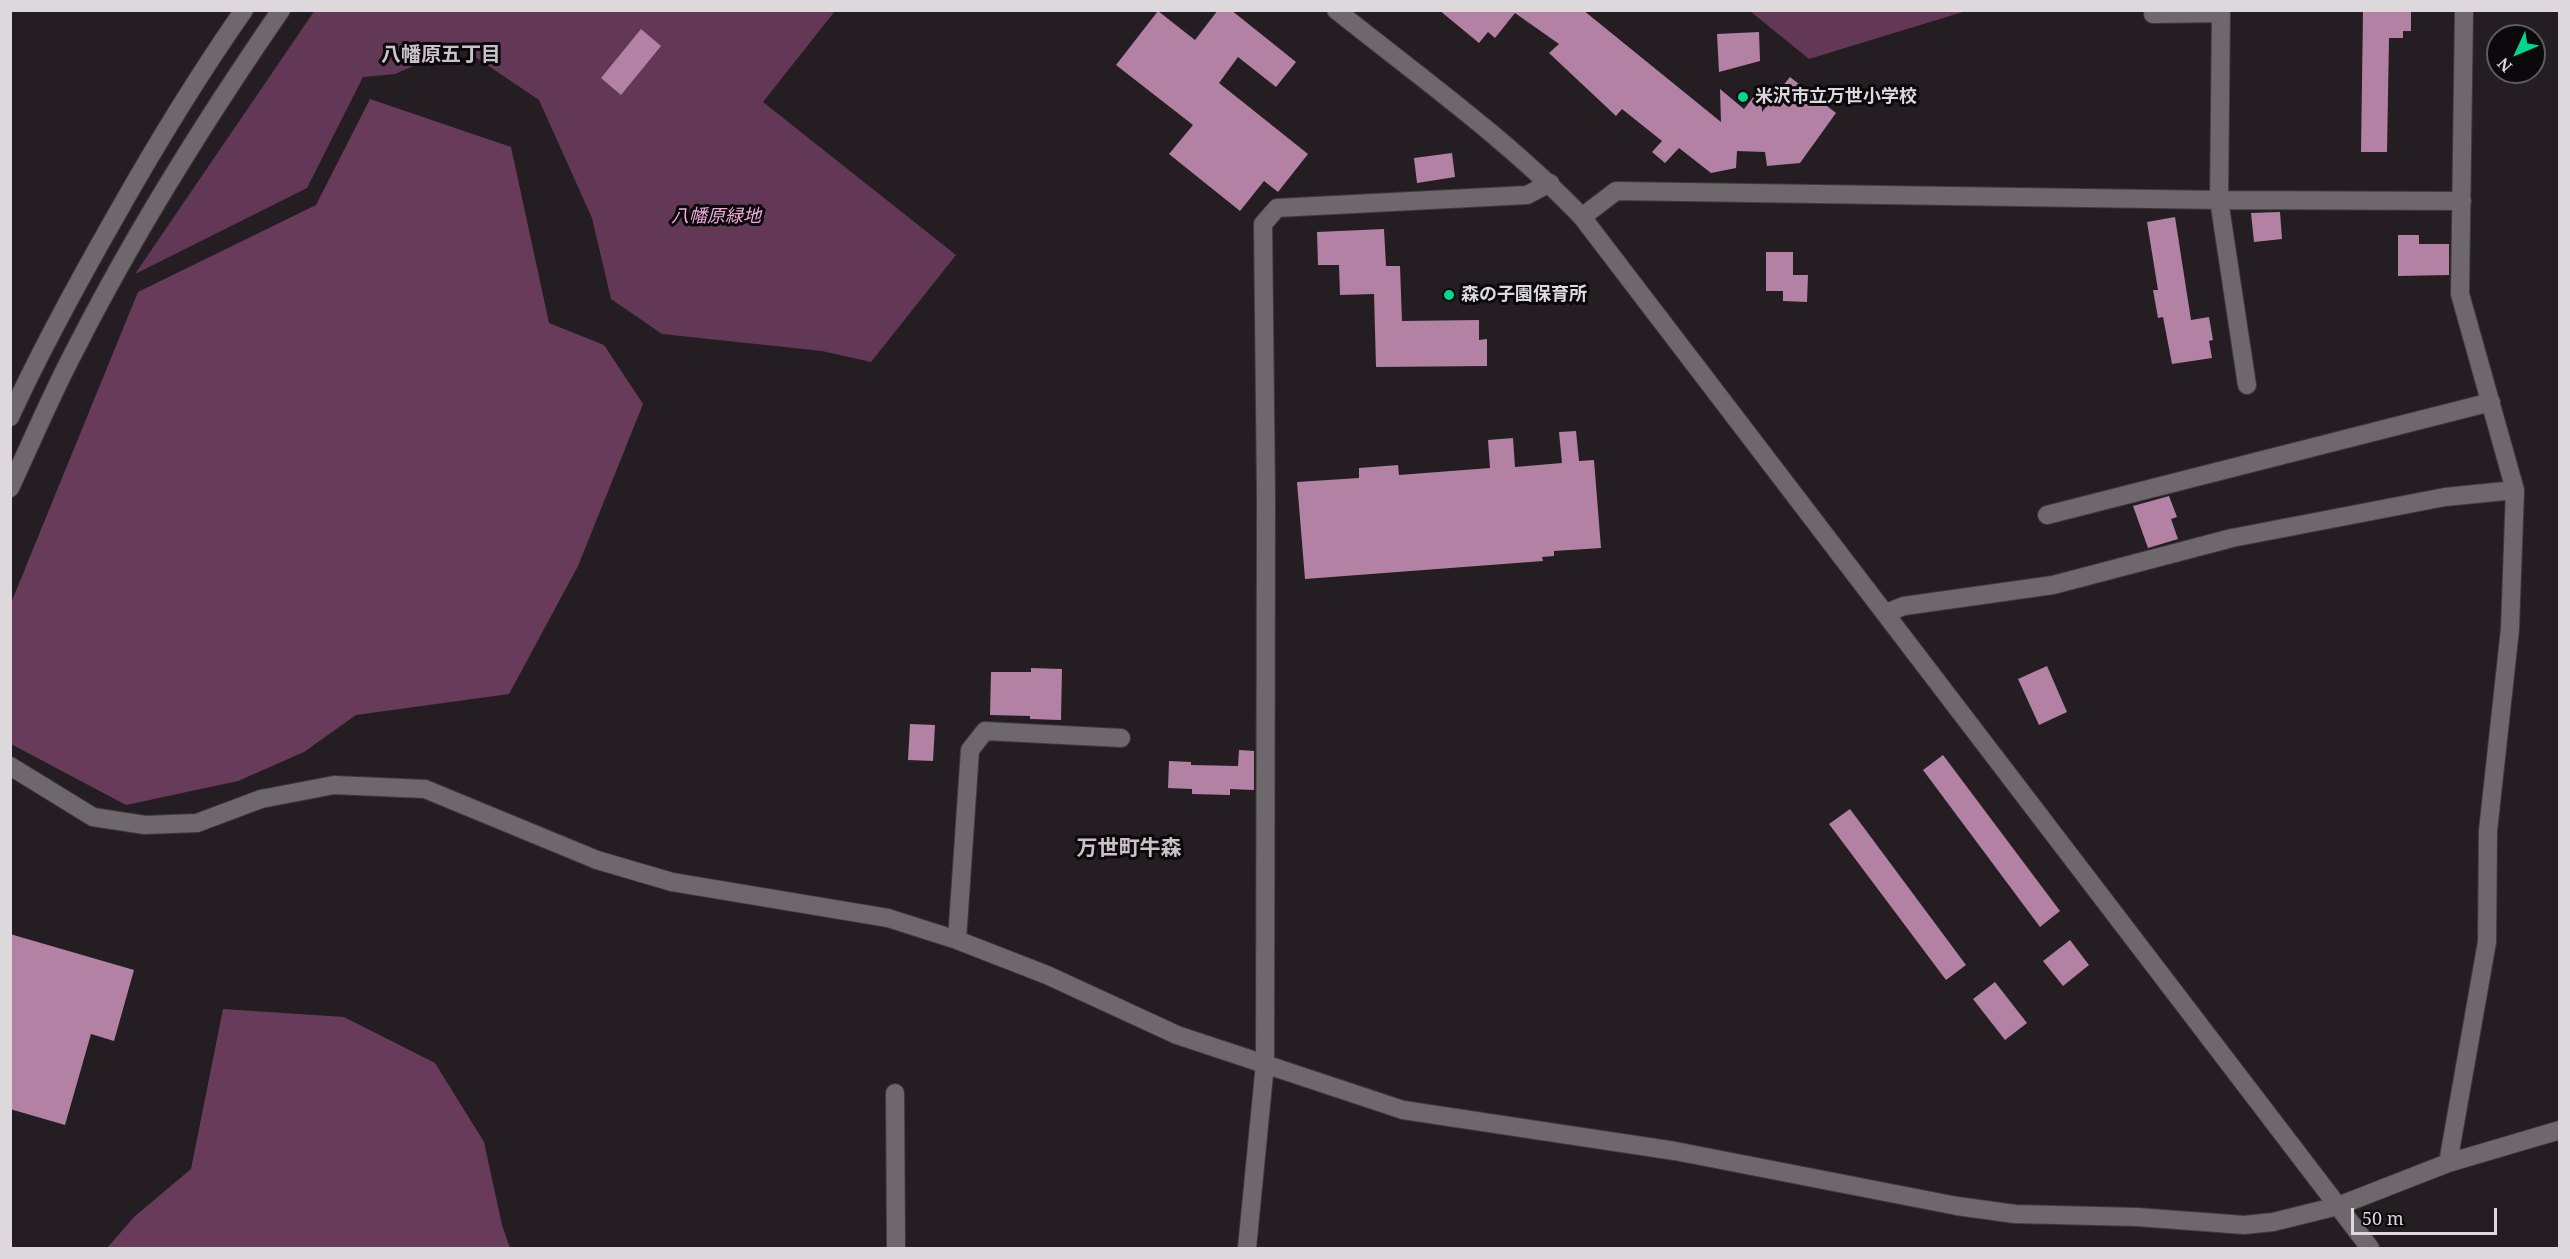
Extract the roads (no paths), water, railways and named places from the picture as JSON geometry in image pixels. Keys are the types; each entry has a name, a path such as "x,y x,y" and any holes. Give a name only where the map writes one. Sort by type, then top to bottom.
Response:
{"street":[{"path":"10,417 29,375 76,287 150,156 244,10"},
{"path":"10,488 75,349 131,246 209,116 281,10"},
{"path":"1336,10 1489,131 1550,183 1582,217 2370,1248"},
{"path":"2448,1163 2487,942 2488,831 2510,629 2515,490 2460,294 2464,10"},
{"path":"2153,14 2221,13 2219,200 2247,385"},
{"path":"1247,1248 1265,1064 1266,484 1263,224 1277,208 1527,195 1550,183"},
{"path":"1582,217 1616,191 2219,200 2462,201"},
{"path":"2048,515 2491,402"},
{"path":"1886,613 1904,606 2054,585 2232,538 2277,529 2445,497 2515,490"},
{"path":"957,940 970,750 985,731 1121,738"},
{"path":"10,766 93,817 145,825 197,822 261,799 334,785 425,789 597,860 672,882 888,918 957,940 1047,975 1178,1035 1403,1110 1676,1151 1957,1206 2015,1214 2137,1217 2244,1225 2274,1222 2338,1206 2448,1163 2559,1130"},
{"path":"895,1093 896,1248"}],"place":[{"name":"米沢市立万世小学校","path":"1743,97"},
{"name":"森の子園保育所","path":"1449,295"}],"district":[{"name":"八幡原五丁目","path":"441,55"},
{"name":"万世町牛森","path":"1129,849"}],"park label":[{"name":"八幡原緑地","path":"716,217"}]}
